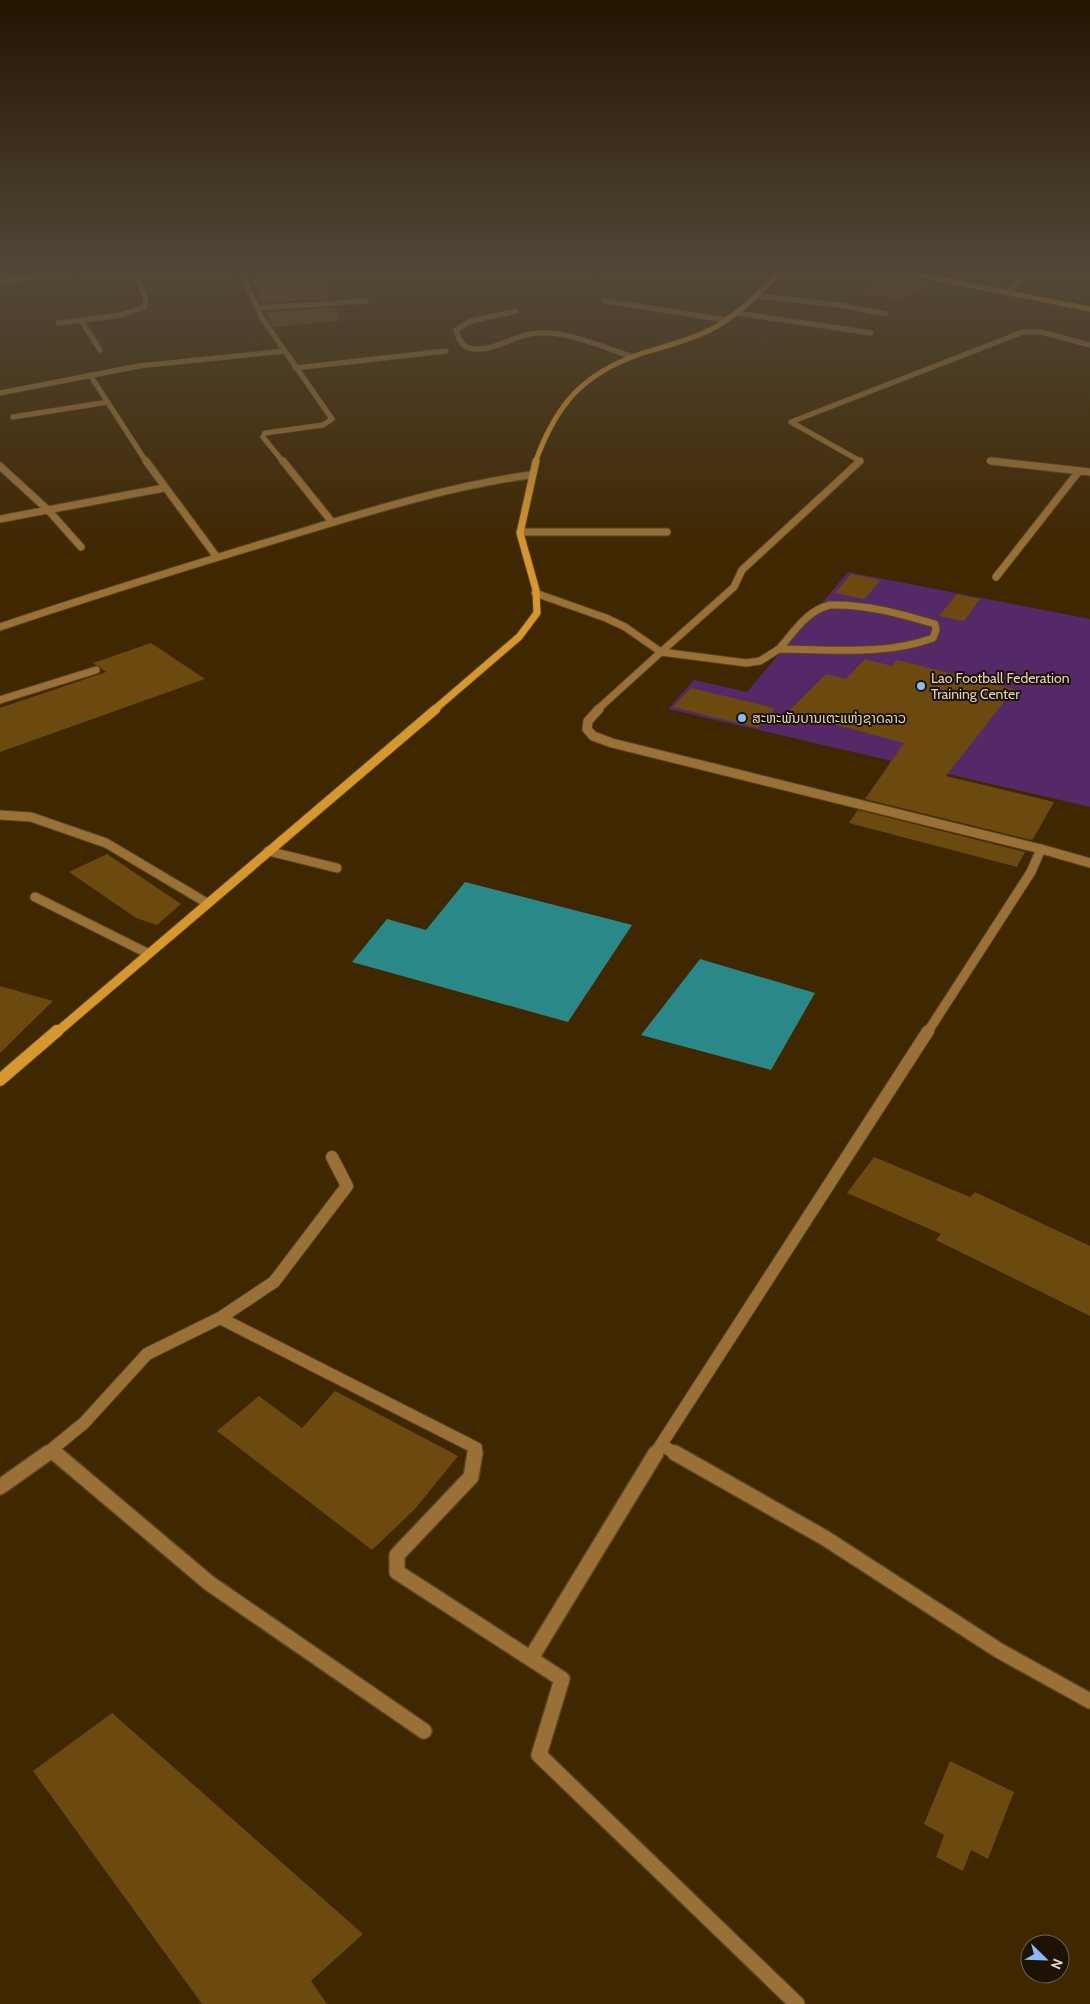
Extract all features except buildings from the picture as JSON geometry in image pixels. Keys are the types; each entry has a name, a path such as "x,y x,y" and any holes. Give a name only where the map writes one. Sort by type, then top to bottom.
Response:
{"street":[{"path":"0,393 136,367"},
{"path":"308,367 295,368 332,419 323,425 265,433 263,437 332,522"},
{"path":"0,1080 503,651 532,621 538,607 520,532 530,474 552,423 569,397 597,373 610,367"},
{"path":"934,367 791,422 860,461 742,570 734,587 588,721 588,729 594,736 612,743 1041,849 1090,863"},
{"path":"90,375 164,488 216,556"},
{"path":"13,417 108,402"},
{"path":"990,461 1090,472"},
{"path":"0,466 48,510 81,547"},
{"path":"996,577 1079,471"},
{"path":"0,626 216,556 332,522 497,479 530,474"},
{"path":"0,519 164,488"},
{"path":"520,532 667,532"},
{"path":"535,593 606,618 625,627 661,652 746,663 760,663 769,659 808,616 819,608 832,604 845,604 914,618 935,624 936,630 933,638 923,644 900,647 779,649"},
{"path":"0,700 96,670"},
{"path":"0,815 31,817 106,843 206,903"},
{"path":"531,1658 661,1445 1031,872 1041,849"},
{"path":"268,851 337,868"},
{"path":"35,897 147,954"},
{"path":"0,1487 52,1450 84,1423 147,1354 220,1318 274,1282 347,1186 332,1157"},
{"path":"220,1318 476,1448 471,1477 397,1555 397,1572 562,1679 539,1755 797,2004"},
{"path":"661,1445 825,1538 998,1650 1090,1701"},
{"path":"52,1450 209,1583 424,1731"}],"shaded area":[{"name":"Lao Football Federation Training Center","path":"848,572 1090,619 1090,807 668,709 694,680 747,692"}],"water":[{"path":"465,882 632,925 568,1022 352,962 387,919 426,930"},
{"path":"700,959 815,993 771,1070 641,1035"}],"place":[{"name":"Lao Football Federation Training Center","path":"921,686"},
{"name":"ສະຫະພັນບານເຕະແຫ່ງຊາດລາວ","path":"742,718"}]}
